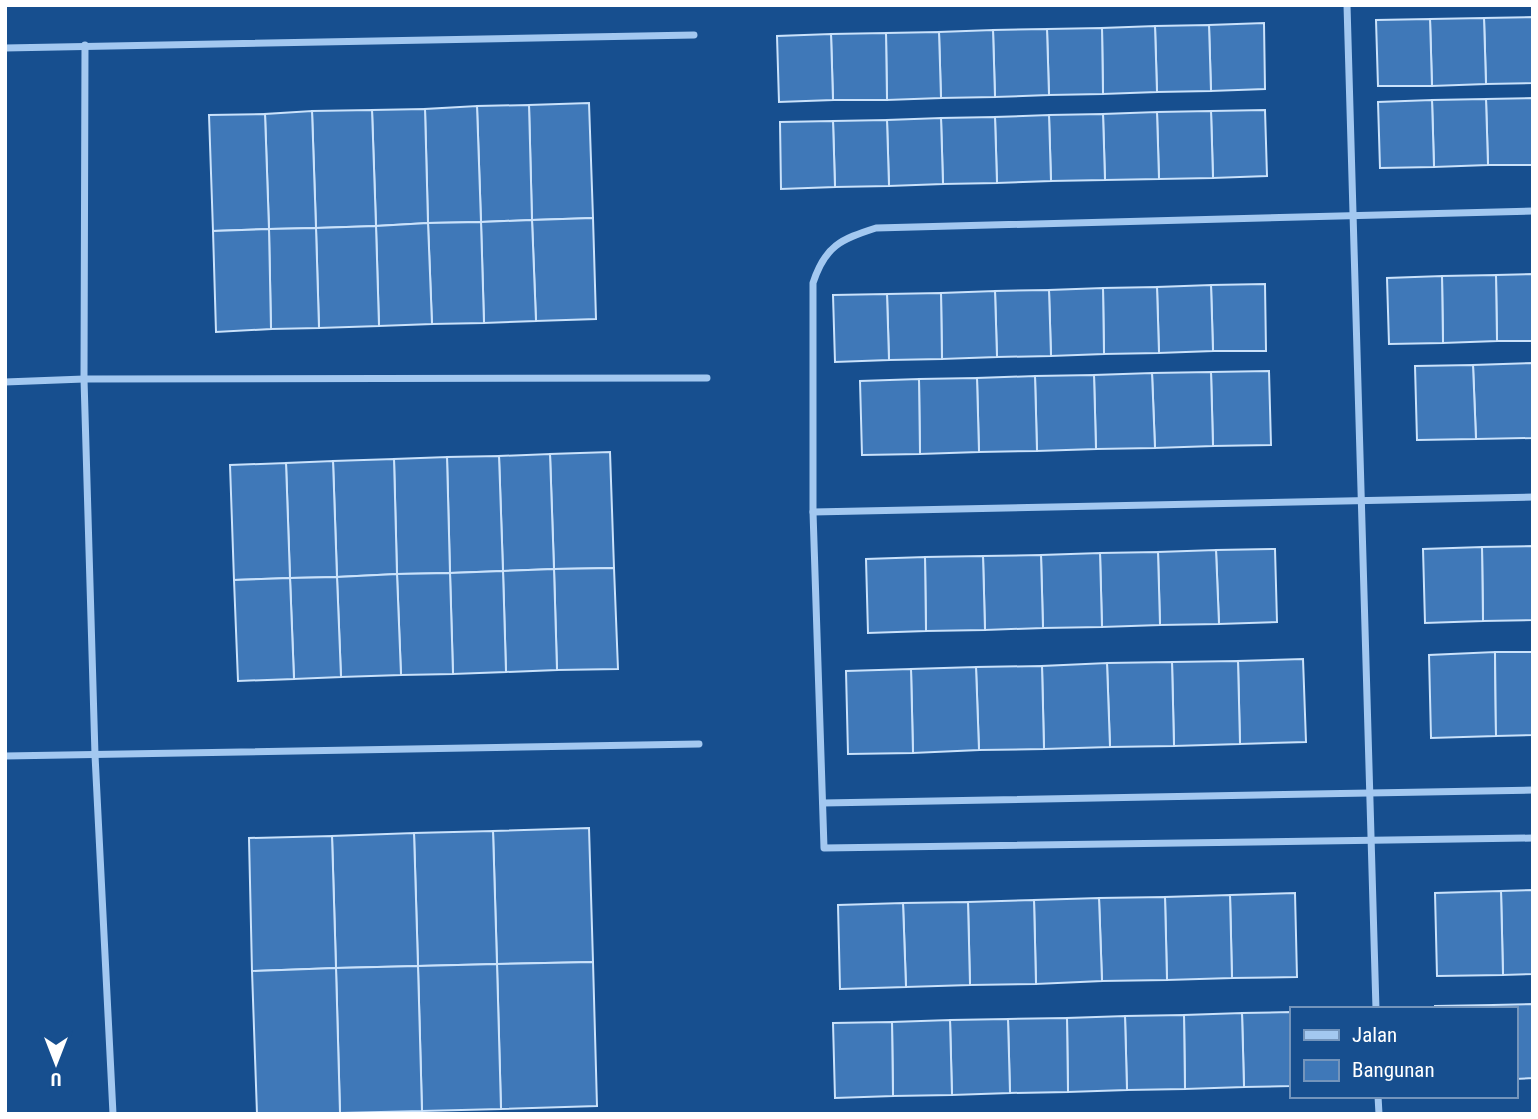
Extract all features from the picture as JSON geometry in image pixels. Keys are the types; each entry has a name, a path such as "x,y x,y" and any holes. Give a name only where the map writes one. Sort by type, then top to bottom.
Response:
{"street":[{"path":"1347,5 1376,1007"},
{"path":"5,48 694,35"},
{"path":"85,45 84,379 95,755 113,1114"},
{"path":"1533,211 876,228 848,237 831,250 819,262 813,283 813,512 824,848 1533,838"},
{"path":"5,382 84,379 708,378"},
{"path":"813,512 1533,497"},
{"path":"5,756 699,744"},
{"path":"823,803 1533,790"}],"building":[{"path":"1533,17 1533,83 1486,84 1484,18"},
{"path":"1484,18 1486,84 1432,86 1430,19"},
{"path":"1430,19 1432,86 1378,86 1376,20"},
{"path":"1264,23 1265,89 1211,91 1209,25"},
{"path":"1209,25 1211,91 1157,92 1155,26"},
{"path":"1155,26 1157,92 1103,94 1102,28"},
{"path":"1102,28 1103,94 1049,95 1047,29"},
{"path":"1047,29 1049,95 995,97 993,30"},
{"path":"993,30 995,97 941,98 939,32"},
{"path":"939,32 941,98 887,100 886,33"},
{"path":"886,33 887,100 833,100 831,34"},
{"path":"831,34 833,100 779,102 777,36"},
{"path":"1533,98 1533,165 1488,165 1486,99"},
{"path":"1486,99 1488,165 1434,167 1432,100"},
{"path":"1432,100 1434,167 1380,168 1378,102"},
{"path":"589,103 593,218 532,220 529,105"},
{"path":"529,105 532,220 481,222 477,106"},
{"path":"477,106 481,222 428,223 425,109"},
{"path":"425,109 428,223 376,226 372,110"},
{"path":"372,110 376,226 316,228 312,111"},
{"path":"1265,110 1267,176 1213,178 1211,111"},
{"path":"312,111 316,228 269,229 265,114"},
{"path":"1211,111 1213,178 1159,179 1157,112"},
{"path":"1157,112 1159,179 1105,180 1103,114"},
{"path":"265,114 269,229 213,231 209,115"},
{"path":"1103,114 1105,180 1051,181 1049,115"},
{"path":"1049,115 1051,181 997,183 995,117"},
{"path":"995,117 997,183 943,184 941,118"},
{"path":"941,118 943,184 889,186 887,120"},
{"path":"887,120 889,186 835,187 833,121"},
{"path":"833,121 835,187 781,189 780,122"},
{"path":"593,218 596,319 536,321 532,220"},
{"path":"532,220 536,321 484,323 481,222"},
{"path":"481,222 484,323 432,324 428,223"},
{"path":"428,223 432,324 379,326 376,226"},
{"path":"376,226 379,326 319,328 316,228"},
{"path":"316,228 319,328 271,329 269,229"},
{"path":"269,229 271,329 216,332 213,231"},
{"path":"1533,274 1533,341 1497,341 1496,275"},
{"path":"1496,275 1497,341 1443,343 1442,276"},
{"path":"1442,276 1443,343 1389,344 1387,278"},
{"path":"1265,284 1266,351 1213,351 1211,285"},
{"path":"1211,285 1213,351 1159,353 1157,287"},
{"path":"1157,287 1159,353 1104,354 1103,288"},
{"path":"1103,288 1104,354 1051,356 1049,290"},
{"path":"1049,290 1051,356 997,357 995,291"},
{"path":"995,291 997,357 942,359 941,293"},
{"path":"941,293 942,359 889,360 887,294"},
{"path":"887,294 889,360 835,362 833,295"},
{"path":"1532,363 1533,438 1476,439 1473,365"},
{"path":"1473,365 1476,439 1417,440 1415,366"},
{"path":"1269,371 1271,445 1213,446 1211,372"},
{"path":"1211,372 1213,446 1155,448 1152,373"},
{"path":"1152,373 1155,448 1096,449 1094,375"},
{"path":"1094,375 1096,449 1037,451 1035,376"},
{"path":"1035,376 1037,451 979,452 977,378"},
{"path":"977,378 979,452 920,454 919,379"},
{"path":"919,379 920,454 862,455 860,381"},
{"path":"610,452 614,568 554,569 550,454"},
{"path":"550,454 554,569 503,571 499,456"},
{"path":"499,456 503,571 450,573 447,457"},
{"path":"447,457 450,573 397,574 394,459"},
{"path":"394,459 397,574 337,577 333,461"},
{"path":"333,461 337,577 290,578 286,463"},
{"path":"286,463 290,578 234,580 230,465"},
{"path":"1533,546 1533,620 1483,621 1482,547"},
{"path":"1482,547 1483,621 1425,623 1423,549"},
{"path":"1275,549 1277,622 1219,624 1216,550"},
{"path":"1216,550 1219,624 1160,625 1158,552"},
{"path":"1158,552 1160,625 1102,627 1100,553"},
{"path":"1100,553 1102,627 1043,628 1041,555"},
{"path":"1041,555 1043,628 985,630 983,556"},
{"path":"983,556 985,630 926,631 925,557"},
{"path":"925,557 926,631 868,633 866,559"},
{"path":"614,568 618,669 557,670 554,569"},
{"path":"554,569 557,670 506,672 503,571"},
{"path":"503,571 506,672 453,674 450,573"},
{"path":"450,573 453,674 401,675 397,574"},
{"path":"397,574 401,675 341,677 337,577"},
{"path":"337,577 341,677 294,679 290,578"},
{"path":"290,578 294,679 238,681 234,580"},
{"path":"1495,652 1496,736 1431,738 1429,655"},
{"path":"1495,652 1533,652 1533,735 1496,736"},
{"path":"1303,659 1306,742 1240,744 1238,661"},
{"path":"1238,661 1240,744 1174,746 1172,662"},
{"path":"1172,662 1174,746 1110,747 1107,663"},
{"path":"1107,663 1110,747 1044,749 1042,666"},
{"path":"1042,666 1044,749 979,750 976,667"},
{"path":"976,667 979,750 913,753 911,669"},
{"path":"911,669 913,753 848,754 846,671"},
{"path":"589,828 593,962 497,964 493,831"},
{"path":"493,831 497,964 418,966 414,833"},
{"path":"414,833 418,966 336,968 332,836"},
{"path":"332,836 336,968 252,971 249,838"},
{"path":"1533,890 1533,974 1503,975 1501,891"},
{"path":"1501,891 1503,975 1437,976 1435,893"},
{"path":"1295,893 1297,977 1232,978 1230,895"},
{"path":"1230,895 1232,978 1167,980 1165,897"},
{"path":"1165,897 1167,980 1102,981 1099,898"},
{"path":"1099,898 1102,981 1036,984 1034,900"},
{"path":"1034,900 1036,984 970,985 968,902"},
{"path":"968,902 970,985 906,987 903,903"},
{"path":"903,903 906,987 840,989 838,905"},
{"path":"593,962 597,1106 501,1109 497,964"},
{"path":"497,964 501,1109 422,1111 418,966"},
{"path":"418,966 422,1111 340,1113 336,968"},
{"path":"336,968 340,1113 257,1114 252,971"},
{"path":"1533,1004 1533,1078 1517,1079 1517,1007 1493,1005"},
{"path":"1493,1005 1493,1007 1435,1007"},
{"path":"1290,1012 1290,1086 1244,1087 1242,1013"},
{"path":"1242,1013 1244,1087 1185,1089 1184,1015"},
{"path":"1184,1015 1185,1089 1127,1090 1125,1016"},
{"path":"1125,1016 1127,1090 1068,1092 1067,1018"},
{"path":"1067,1018 1068,1092 1010,1093 1008,1019"},
{"path":"1008,1019 1010,1093 952,1095 950,1020"},
{"path":"950,1020 952,1095 893,1096 892,1022"},
{"path":"892,1022 893,1096 835,1098 833,1023"}]}
